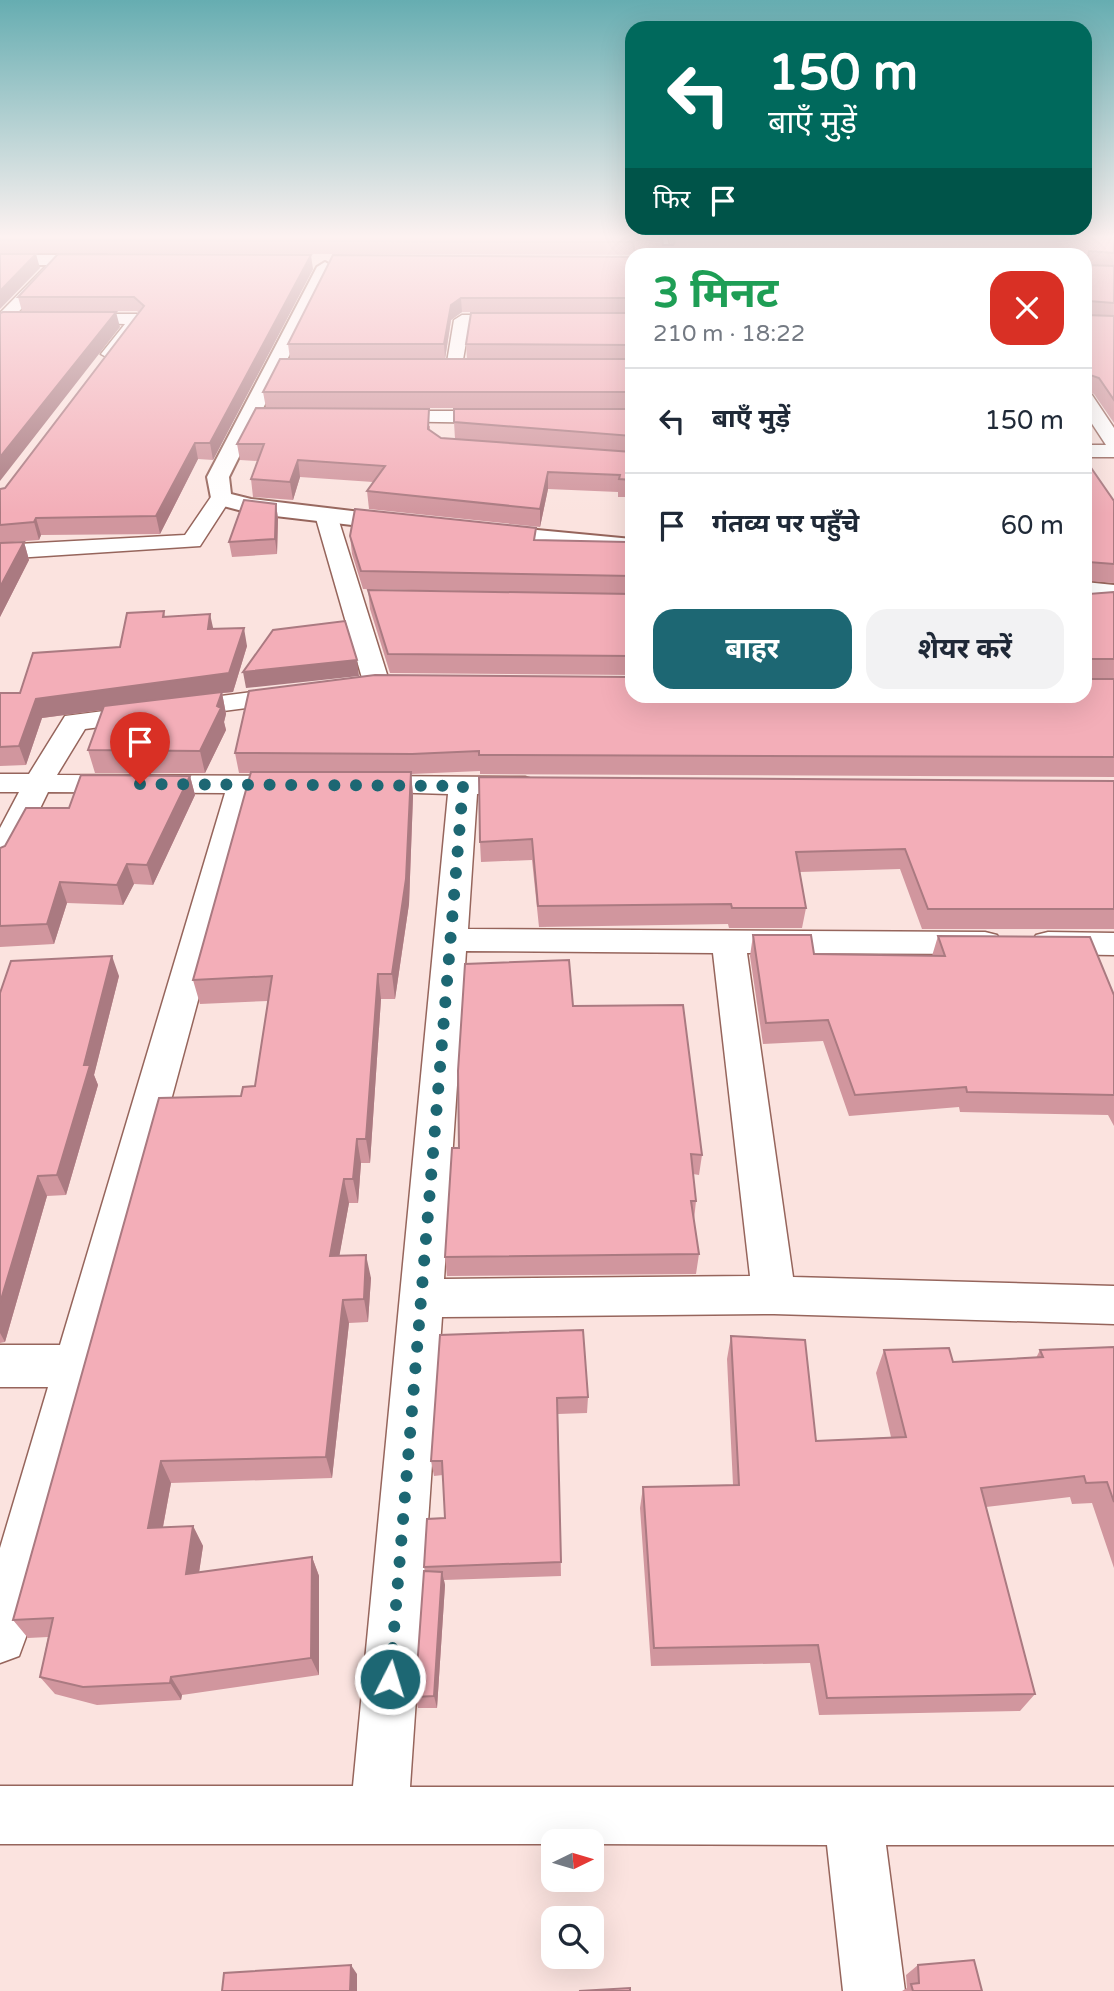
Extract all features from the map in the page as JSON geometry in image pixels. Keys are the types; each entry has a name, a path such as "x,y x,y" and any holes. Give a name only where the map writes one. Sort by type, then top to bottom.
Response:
{"street":[{"path":"103,363 131,328"},
{"path":"0,552 192,541 220,498 218,477 248,417 281,367 298,328"},
{"path":"399,367 462,367 462,328"},
{"path":"1092,409 1114,442"},
{"path":"248,417 276,417"},
{"path":"360,417 443,427 525,417"},
{"path":"1092,451 1114,452"},
{"path":"220,498 250,506 429,527"},
{"path":"326,515 364,600 377,684"},
{"path":"468,531 625,545"},
{"path":"1092,591 1114,593"},
{"path":"1092,603 1114,601"},
{"path":"0,858 38,783 75,722 377,684 403,685"},
{"path":"0,783 547,786"},
{"path":"0,1637 242,785"},
{"path":"379,1815 463,786"},
{"path":"451,940 1114,944"},
{"path":"729,942 774,1296"},
{"path":"421,1298 774,1296 1114,1305"},
{"path":"0,1366 76,1366"},
{"path":"0,1815 1114,1816"},
{"path":"853,1816 874,1991"}],"building":[{"path":"0,328 103,328 0,457"},
{"path":"127,328 272,328 210,443 195,443 156,516 36,518 34,522 0,525 0,489 5,488"},
{"path":"296,328 447,328 444,344 288,344"},
{"path":"469,328 625,328 625,345 466,344"},
{"path":"1092,328 1114,328 1114,400 1099,378 1092,376"},
{"path":"280,359 625,359 625,392 263,392"},
{"path":"256,408 429,409 428,429 441,438 625,451 625,479 619,479 620,475 548,472 540,509 367,491 385,466 298,460 290,482 251,479 264,444 237,444"},
{"path":"454,409 625,409 625,435 454,422"},
{"path":"1092,469 1114,501 1114,564 1092,562"},
{"path":"244,500 276,504 275,539 229,542"},
{"path":"355,509 536,528 534,540 625,542 625,576 361,571 350,536"},
{"path":"24,542 0,587 0,543"},
{"path":"368,590 625,594 625,656 388,654"},
{"path":"1114,592 1114,659 1092,659 1092,594"},
{"path":"164,611 163,617 210,614 208,629 244,628 229,673 36,699 19,746 0,747 0,693 20,693 33,653 120,647 127,613"},
{"path":"345,621 357,660 243,672 273,630"},
{"path":"375,675 625,677 625,703 1092,703 1092,679 1114,679 1114,757 479,755 479,751 412,754 235,753 249,691"},
{"path":"222,692 217,706 221,708 200,751 88,750 104,706"},
{"path":"251,772 411,772 406,879 392,974 378,974 366,1139 357,1139 353,1179 344,1179 330,1256 366,1255 364,1299 343,1300 326,1457 161,1461 148,1528 193,1526 186,1574 312,1557 311,1658 171,1677 170,1683 83,1687 40,1677 53,1618 13,1620 159,1098 241,1096 243,1087 255,1086 272,976 193,980"},
{"path":"81,775 190,776 147,865 127,864 117,885 60,882 47,924 0,926 0,848 5,846 26,808 69,808"},
{"path":"479,777 1114,781 1114,909 928,909 905,849 796,852 806,908 732,908 731,904 538,906 532,839 480,842"},
{"path":"753,935 811,935 814,954 945,956 938,936 1090,937 1114,995 1114,1095 967,1092 966,1087 855,1095 828,1020 766,1023"},
{"path":"112,956 84,1065 90,1065 57,1175 38,1176 0,1303 0,993 11,961"},
{"path":"569,960 573,1006 683,1005 702,1155 691,1154 696,1201 691,1201 699,1254 445,1257 452,1148 459,1148 458,1071 465,964"},
{"path":"583,1330 588,1397 557,1398 561,1562 424,1567 427,1519 445,1518 442,1461 431,1461 440,1335"},
{"path":"731,1336 805,1340 816,1441 906,1437 884,1350 949,1348 953,1362 1043,1357 1040,1350 1114,1347 1114,1502 1107,1482 1086,1483 1084,1476 981,1488 1035,1694 827,1698 818,1645 654,1648 643,1487 739,1485"},
{"path":"424,1571 442,1572 434,1696 415,1697"},
{"path":"974,1960 982,1991 913,1991 911,1984 919,1983 918,1965"},
{"path":"351,1965 350,1991 222,1991 224,1973"},
{"path":"630,1988 630,1991 579,1991"}],"route":[{"path":"140,784 463,786 390,1679"}]}
